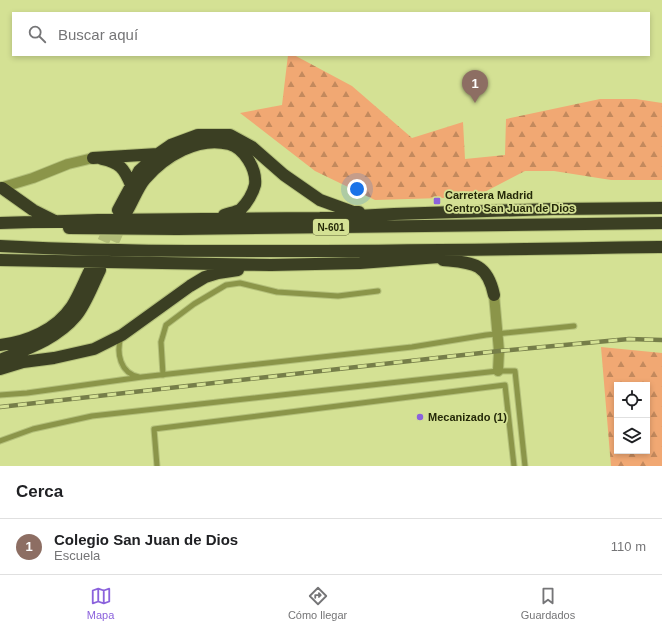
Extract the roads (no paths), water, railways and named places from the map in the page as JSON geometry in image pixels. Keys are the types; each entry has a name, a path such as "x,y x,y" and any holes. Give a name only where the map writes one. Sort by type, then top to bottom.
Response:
{"highway":[{"path":"216,218 240,210 250,197 255,185 253,172 249,162 242,152 230,144 210,142 193,146 174,155 145,179 123,210 131,185 140,171 158,154 171,145 198,135 230,135 252,147 284,175 320,200 353,212 394,214"},
{"path":"93,158 158,154"},
{"path":"93,158 114,162 124,170 131,185"},
{"path":"1,188 32,210 55,221"},
{"path":"0,224 55,221 320,218 553,209 662,208"},
{"name":"N-601","path":"0,224 93,229 177,229 662,223"},
{"name":"N-601","path":"0,246 90,250 175,251 662,247"},
{"path":"0,260 271,265 360,263 432,259 476,255 502,249"},
{"path":"432,259 461,262 481,268 487,274 492,284 494,295"},
{"path":"0,369 23,362 54,358 94,349 122,335 190,286 206,277 218,273 271,265"},
{"path":"0,360 15,349 41,334 59,320 71,307 95,270"},
{"path":"0,345 15,349"},
{"path":"0,351 15,349"},
{"path":"0,354 15,349"}],"street":[{"path":"1,188 33,178 68,164 93,158"},
{"path":"494,295 499,351 498,371"}],"lane":[{"path":"163,375 161,342 166,325 194,304 226,285 240,283 277,292 338,296 378,291"},
{"path":"0,395 27,393 142,377 412,347 497,334 574,326"},
{"path":"122,335 118,350 119,358 123,367 128,373 134,376 142,377"},
{"path":"0,441 33,428 92,416 498,371 515,371 525,466"},
{"path":"157,466 154,429 505,385 514,466"}],"tunnel":[{"path":"96,258 113,220"},
{"path":"106,258 123,220"}],"railway":[{"path":"0,407 499,351 629,339 662,340"}],"place":[{"name":"Colegio San Juan de Dios","path":"475,103"},
{"name":"Carretera Madrid Centro San Juan de Dios","path":"437,201"},
{"name":"Mecanizado (1)","path":"420,417"}]}
